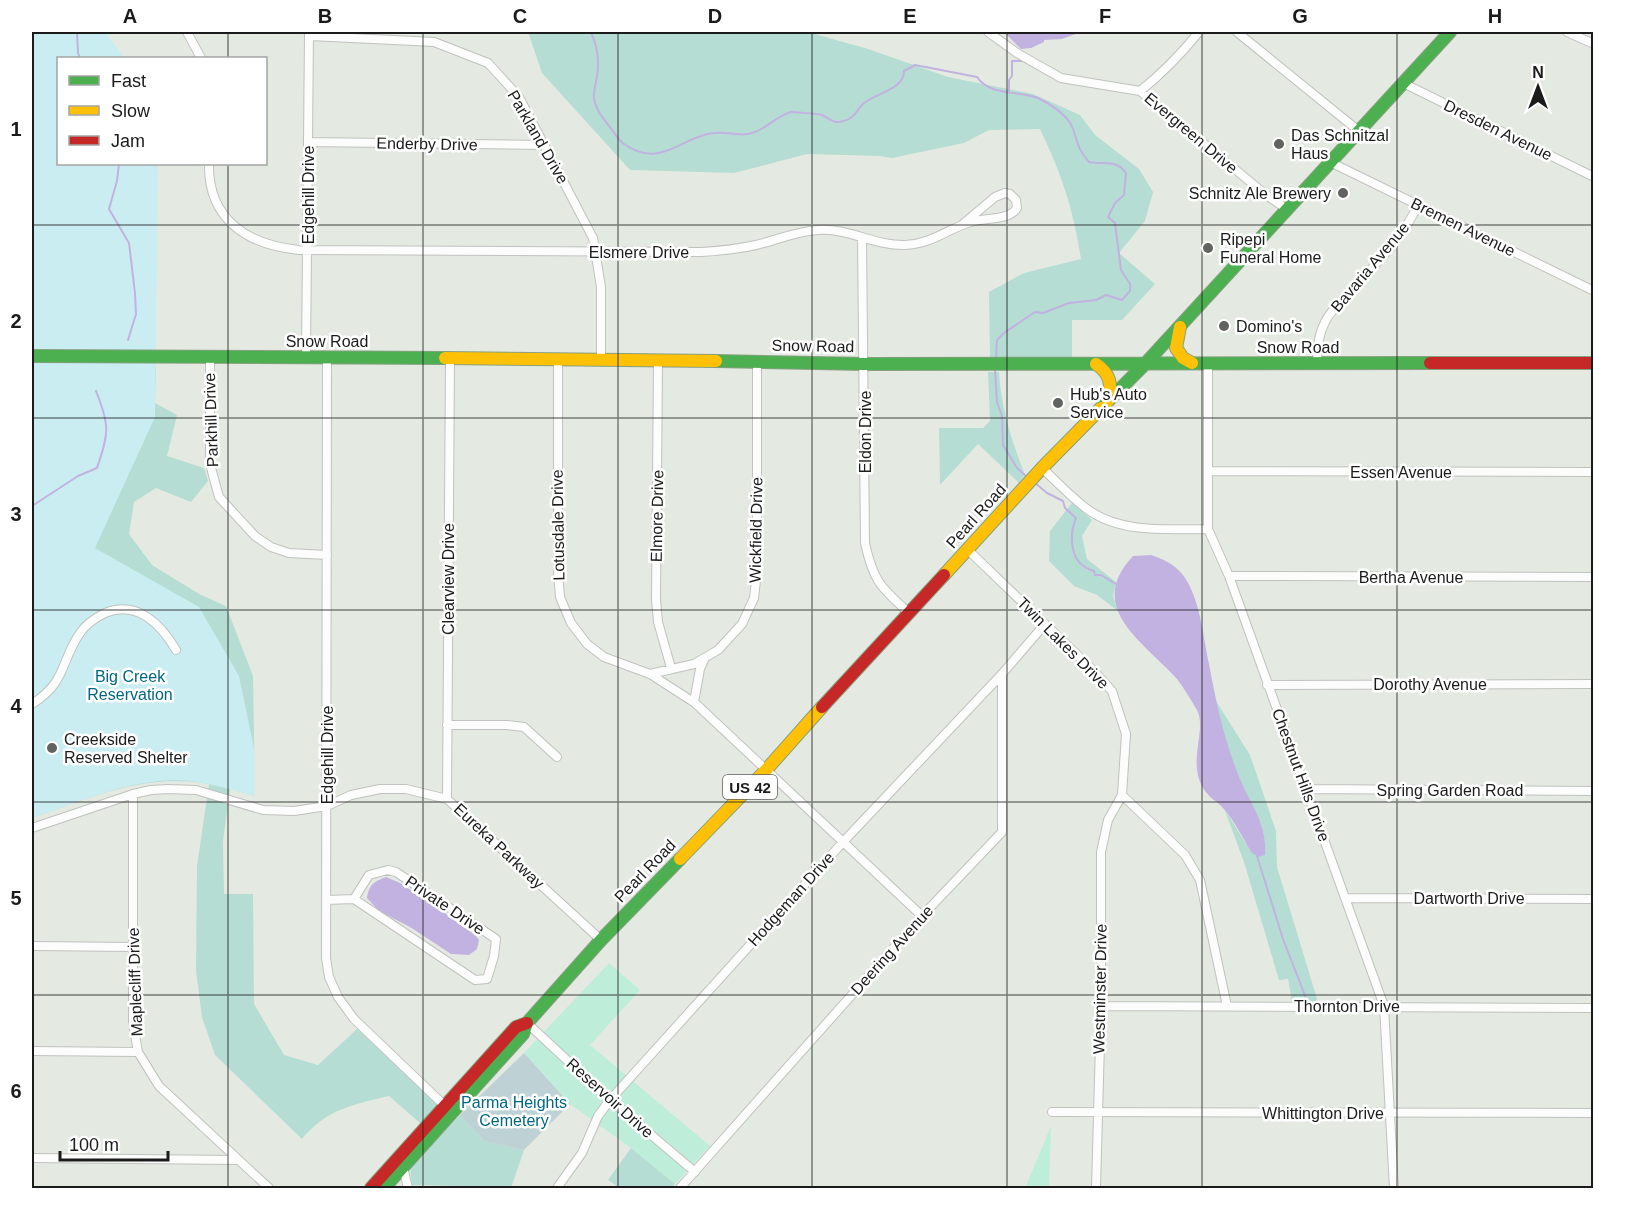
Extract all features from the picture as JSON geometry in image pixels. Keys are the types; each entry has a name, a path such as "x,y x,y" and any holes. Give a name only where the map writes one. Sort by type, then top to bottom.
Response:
{"main road":[{"name":"Pearl Road","path":"371,1188 516,1027 526,1023 601,940 766,770 908,612 1034,477 1146,364 1450,32"},
{"path":"1180,326 1176,348 1183,358 1192,363"},
{"name":"Snow Road","path":"32,356 601,359 865,364 1593,363"},
{"path":"1096,364 1107,372 1111,382 1107,403"},
{"name":"Pearl Road","path":"384,1188 523,1034 526,1023"}],"street":[{"path":"187,32 200,57"},
{"name":"Evergreen Drive","path":"988,32 1017,53 1060,78 1140,91 1265,194 1288,210"},
{"path":"1140,91 1178,57 1199,32"},
{"path":"1237,32 1360,132"},
{"path":"1568,32 1593,44"},
{"name":"Edgehill Drive","path":"306,358 309,34"},
{"name":"Parkland Drive","path":"309,34 434,42 488,63 519,97 593,238 601,287 601,359"},
{"name":"Dresden Avenue","path":"1403,83 1593,177"},
{"name":"Enderby Drive","path":"308,142 545,145"},
{"name":"Bremen Avenue","path":"1332,163 1593,291"},
{"name":"Elsmere Drive","path":"209,165 214,196 223,212 238,229 269,246 307,250 717,251 757,244 799,232 819,230 842,231 892,244 917,243 941,236 963,224 1010,215 1017,208 1016,200 1010,194 1000,195 971,215 963,224"},
{"name":"Bavaria Avenue","path":"1317,363 1317,346 1324,322 1393,245 1406,228 1418,205"},
{"name":"Eldon Drive","path":"862,237 865,543 869,564 882,588 908,612"},
{"name":"Parkhill Drive","path":"210,358 210,464 219,497 255,536 271,547 289,552 327,555"},
{"name":"Edgehill Drive","path":"327,358 326,958 330,978 338,997 354,1019 445,1106"},
{"name":"Clearview Drive","path":"447,799 450,359"},
{"name":"Lotusdale Drive","path":"558,359 558,573 560,597 571,623 587,644 604,657 650,674 694,702 922,916"},
{"name":"Elmore Drive","path":"658,361 656,600 658,622 671,668"},
{"name":"Wickfield Drive","path":"650,674 694,664 718,651 742,624 754,598 757,572 757,361"},
{"name":"Chestnut Hills Drive","path":"1208,363 1208,529 1229,576 1384,1006 1394,1188"},
{"name":"Essen Avenue","path":"1208,471 1593,472"},
{"path":"1034,477 1088,510 1112,521 1146,529 1208,529"},
{"name":"Twin Lakes Drive","path":"968,550 1112,691 1126,734 1122,795"},
{"name":"Bertha Avenue","path":"1229,576 1593,577"},
{"path":"32,704 48,693 56,683 76,639 87,624 108,612 129,609 147,616 164,631 176,650"},
{"name":"Hodgeman Drive","path":"557,1188 582,1153 598,1116 610,1100 843,842 1002,674 1045,624"},
{"path":"694,702 704,659"},
{"name":"Deering Avenue","path":"680,1188 922,916 1002,832 1002,674"},
{"name":"Dorothy Avenue","path":"1267,685 1593,684"},
{"path":"447,725 524,727 557,757"},
{"name":"Eureka Parkway","path":"32,828 133,794 168,789 196,790 263,810 294,811 327,806 351,795 380,789 406,789 447,799 601,940"},
{"name":"Spring Garden Road","path":"1307,789 1593,790"},
{"name":"Maplecliff Drive","path":"133,794 133,1023 138,1052 159,1086 236,1160 269,1188"},
{"path":"1122,795 1185,855 1200,880 1227,1006"},
{"name":"Westminster Drive","path":"1096,1188 1101,1006 1101,852 1108,820 1122,795"},
{"name":"Private Drive","path":"388,870 396,872 496,939 494,956 486,979 475,980 354,899 369,875 388,870"},
{"name":"Dartworth Drive","path":"1345,898 1593,899"},
{"path":"326,900 354,899"},
{"path":"32,946 133,947"},
{"name":"Thornton Drive","path":"1101,1006 1593,1008"},
{"name":"Reservoir Drive","path":"526,1023 610,1100 695,1172"},
{"path":"32,1051 138,1052"},
{"name":"Whittington Drive","path":"1052,1112 1593,1113"},
{"path":"32,1158 236,1160"},
{"path":"403,1167 408,1188"}],"green space":[{"name":"Big Creek Reservation","path":"32,32 105,32 123,57 57,57 57,165 158,165 155,417 95,548 199,607 239,676 255,753 255,796 197,782 159,781 104,793 32,818"},
{"path":"528,32 808,32 868,49 948,77 1033,94 1080,115 1095,135 1139,169 1153,192 1145,221 1119,253 1155,284 1122,320 1072,320 1072,359 990,359 989,292 1024,273 1081,259 1066,192 1040,129 989,130 964,143 892,158 807,154 734,173 630,170 542,73"},
{"path":"156,366 155,403 177,415 167,456 204,468 208,481 191,502 156,488 134,502 129,534 152,565 199,594 226,606 253,676 255,796 230,789 223,841 224,894 253,894 254,1004 284,1055 318,1065 357,1029 438,1104 421,1124 389,1096 352,1105 330,1115 320,1121 302,1139 215,1055 202,1017 196,971 197,866 209,784 163,781 140,784 96,795 32,818 32,684"},
{"path":"988,372 999,372 1008,425 1025,475 1019,483 978,444 940,485 939,428 983,428 990,421"},
{"path":"1072,503 1092,520 1082,536 1087,559 1116,582 1113,596 1118,611 1097,595 1074,586 1049,561 1050,531"},
{"path":"1216,701 1250,755 1276,831 1277,867 1318,1002 1292,1002 1288,979 1279,980 1244,862 1224,808 1251,852 1265,855 1264,834 1232,759"},
{"path":"609,963 640,990 590,1045 710,1146 675,1184 631,1148 570,1104 524,1053"},
{"name":"Parma Heights Cemetery","path":"524,1053 570,1104 524,1150 484,1141 460,1115"},
{"path":"460,1115 484,1141 524,1150 511,1188 412,1185 410,1167"},
{"path":"1051,1126 1049,1188 1025,1188"},
{"path":"631,1148 675,1184 671,1188 620,1188 608,1180"}],"shaded area":[{"path":"1004,32 1081,32 1062,39 1044,40 1031,48 1021,49"},
{"path":"1151,555 1167,561 1176,568 1187,581 1196,601 1225,733 1238,774 1261,823 1265,855 1258,857 1251,852 1228,814 1204,790 1198,776 1197,766 1200,718 1197,710 1177,679 1125,624 1117,608 1115,592 1120,575 1133,556"},
{"path":"386,877 400,883 473,934 479,940 477,949 469,955 451,954 410,927 379,911 367,898 372,884"}],"waterway":[{"path":"77,32 80,57"},
{"path":"591,32 598,59 594,96 596,107 622,142 637,151 649,154 660,153 702,135 750,134 791,112 820,115 837,122 847,120 868,100 899,83 904,71 915,65 977,77 990,88 1038,98 1058,110 1071,124 1080,150 1089,162 1114,164 1126,173 1124,195 1115,203 1108,217 1115,223 1121,270 1130,284 1130,291 1122,300 1106,295 1096,300 1069,303 1043,313 1035,312 997,340 996,361"},
{"path":"1009,93 1012,61 1022,61"},
{"path":"119,165 109,209 129,243 136,314 128,340"},
{"path":"995,369 997,402 1002,416 1003,445 1017,468 1027,477"},
{"path":"32,506 78,476 97,468 106,437 106,422 96,391"},
{"path":"1034,482 1047,493 1063,501 1065,508 1076,518 1072,544 1080,563 1094,571 1095,575 1101,575 1116,584"},
{"path":"1257,856 1283,939 1306,998"}],"traffic: fast":[{"path":"1101,408 1145,364 1450,32"},
{"path":"32,356 445,358"},
{"path":"716,361 865,364 1430,363"},
{"path":"384,1188 523,1034 527,1023 601,940 680,859"}],"traffic: slow":[{"path":"1180,327 1176,348 1183,358 1192,363"},
{"path":"445,358 716,361"},
{"path":"1096,364 1105,372 1109,380 1108,401"},
{"path":"944,575 1042,468 1101,408"},
{"path":"680,859 766,770 822,707"}],"traffic: jam":[{"path":"1430,363 1594,363"},
{"path":"822,707 944,575"},
{"path":"371,1188 516,1027 527,1023"}],"place":[{"name":"Das Schnitzal Haus","path":"1279,144"},
{"name":"Schnitz Ale Brewery","path":"1343,193"},
{"name":"Ripepi Funeral Home","path":"1208,248"},
{"name":"Domino's","path":"1224,326"},
{"name":"Hub's Auto Service","path":"1058,403"},
{"name":"Creekside Reserved Shelter","path":"52,748"}]}
